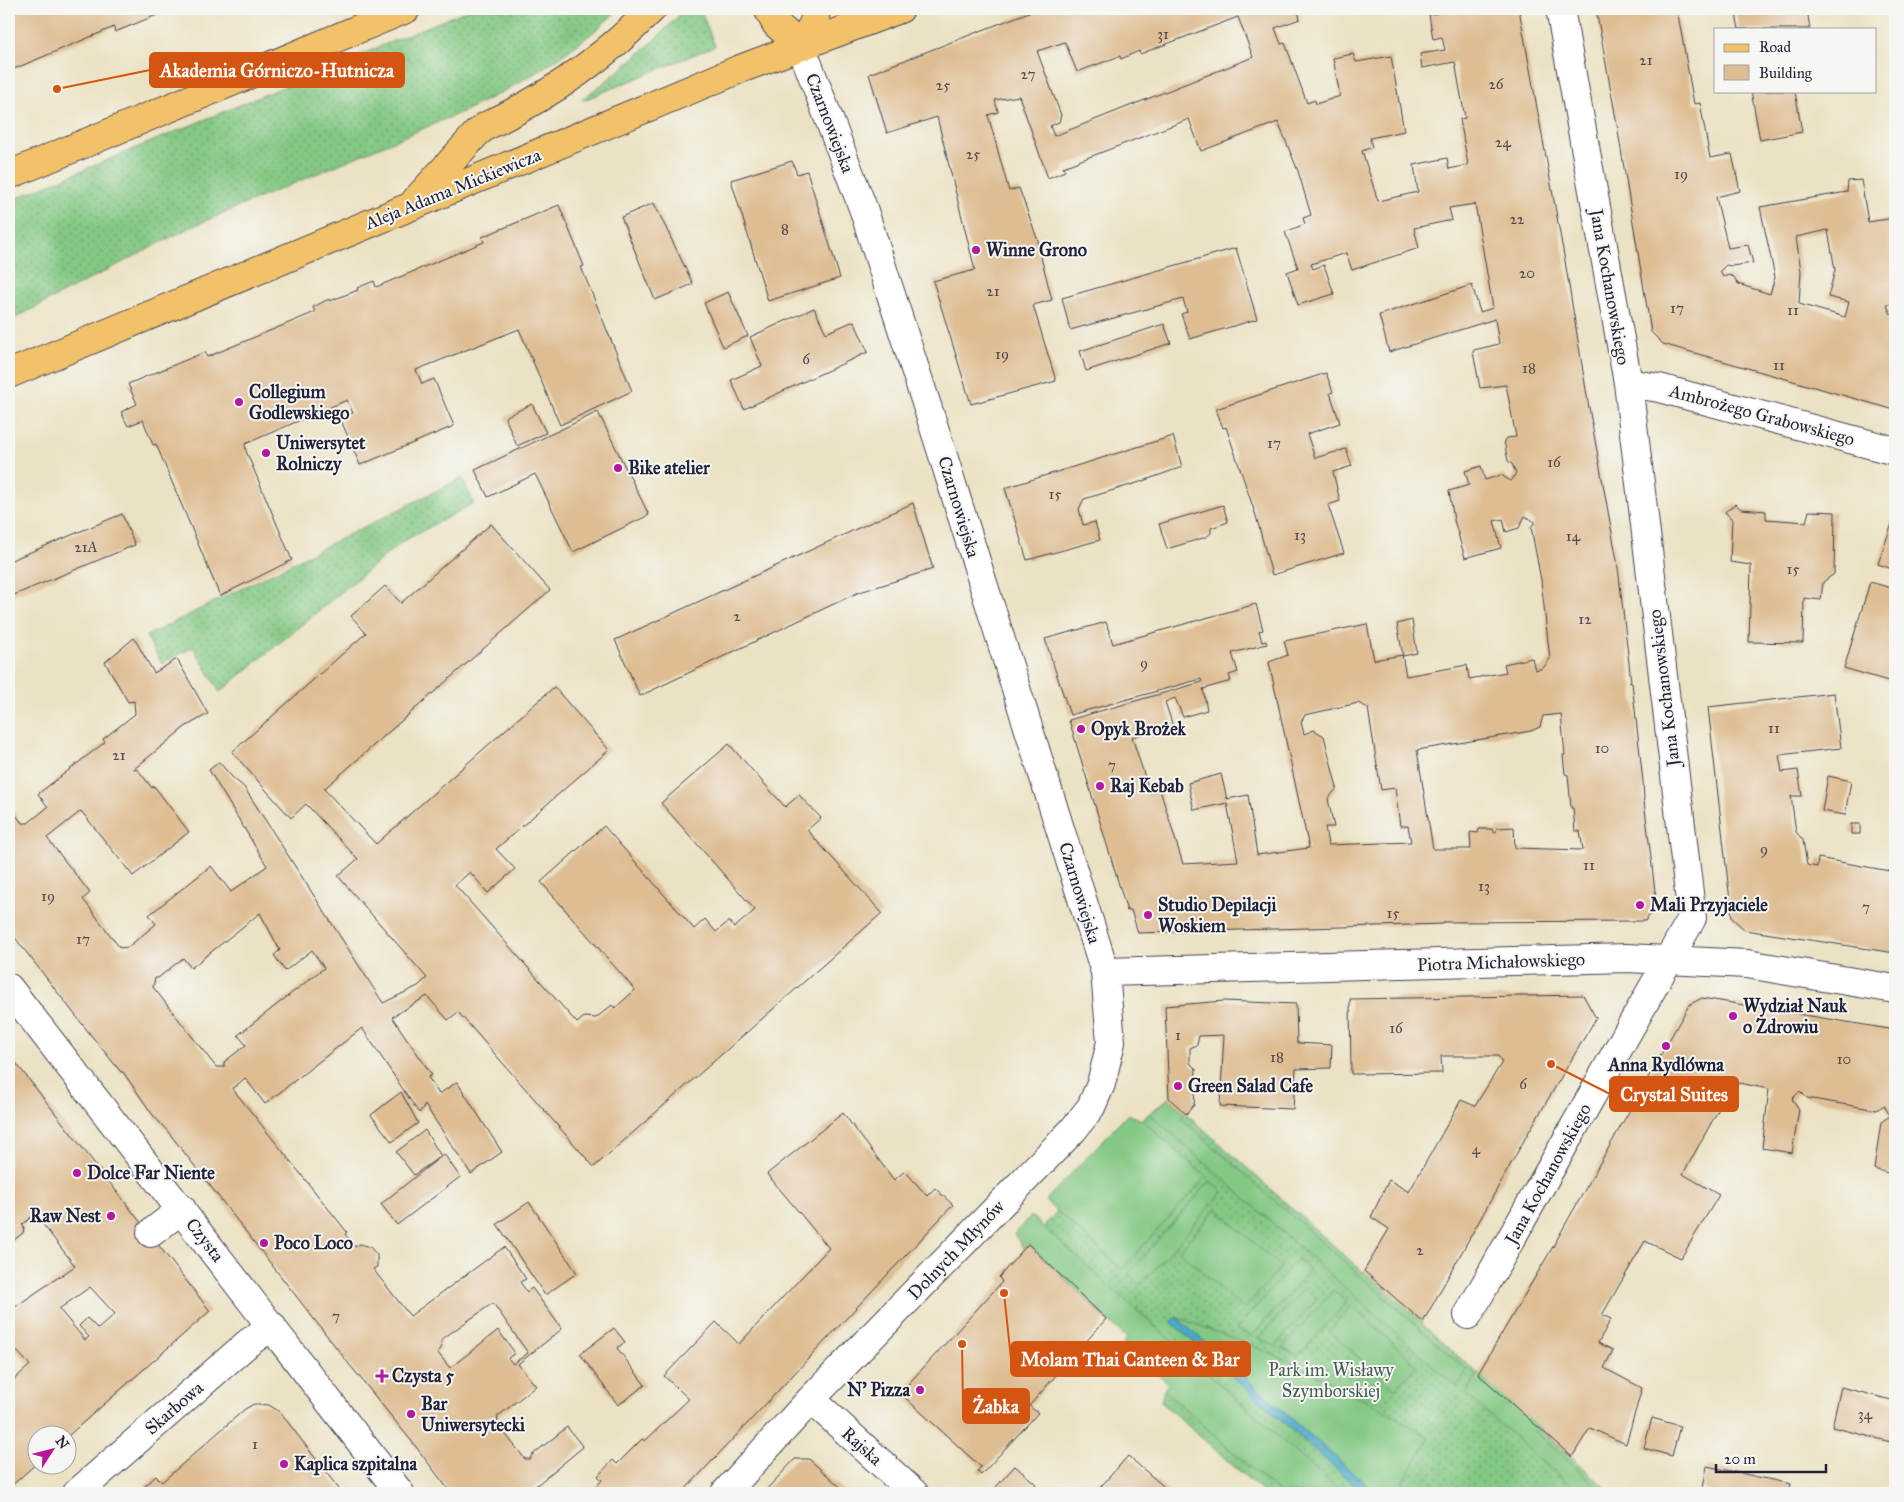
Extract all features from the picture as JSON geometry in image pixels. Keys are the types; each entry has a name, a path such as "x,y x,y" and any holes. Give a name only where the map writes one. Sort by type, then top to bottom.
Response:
{"main road":[{"path":"9,175 406,9"},
{"path":"410,206 477,133 486,126 553,91 611,47 652,9"},
{"name":"Czarnowiejska","path":"768,9 776,24 801,46"},
{"path":"801,46 811,28 816,9"},
{"name":"Aleja Adama Mickiewicza","path":"9,374 410,206 801,46 900,9"}],"street":[{"name":"Jana Kochanowskiego","path":"1468,1315 1692,918 1628,383 1560,9"},
{"name":"Czarnowiejska","path":"801,46 863,208 1105,972"},
{"name":"Ambrożego Grabowskiego","path":"1628,383 1659,388 1895,450"},
{"name":"Piotra Michałowskiego","path":"1105,972 1627,958 1747,964 1895,988"},
{"name":"Dolnych Młynów","path":"725,1493 811,1400 1068,1136 1091,1107 1101,1084 1111,1042 1105,972"},
{"name":"Czysta","path":"9,988 400,1493"},
{"path":"151,1233 182,1209"},
{"name":"Skarbowa","path":"77,1493 248,1344 272,1326"},
{"name":"Rajska","path":"811,1400 914,1493"}],"green space":[{"path":"470,9 619,9 565,54 483,102 191,227 9,321 9,201"},
{"path":"685,9 700,9 715,46 584,100 582,99 636,57"},
{"path":"462,478 474,503 402,542 220,692 193,647 162,664 146,636"},
{"name":"Park im. Wisławy Szymborskiej","path":"1169,1098 1363,1272 1423,1322 1422,1324 1612,1493 1302,1493 1106,1319 1028,1244 1133,1126"},
{"path":"1169,1098 1185,1113 1181,1118 1467,1370 1457,1387 1150,1114"},
{"path":"1128,1114 1142,1120 1206,1177 1122,1269 1045,1201"},
{"path":"1210,1181 1223,1192 1140,1285 1128,1274"},
{"path":"1216,1209 1281,1267 1244,1309 1179,1251"},
{"path":"1031,1216 1342,1493 1279,1493 1164,1390 1168,1383 1123,1343 1127,1338 1028,1244 1024,1249 1014,1234"},
{"path":"1298,1259 1310,1270 1252,1336 1236,1329"},
{"path":"1304,1288 1317,1299 1275,1346 1259,1338"},
{"path":"1333,1290 1347,1302 1298,1356 1282,1348"},
{"path":"1351,1306 1417,1365 1395,1389 1329,1331"},
{"path":"1176,1317 1248,1344 1308,1370 1429,1437 1397,1493 1376,1493"},
{"path":"1478,1374 1537,1425 1534,1431 1604,1493 1578,1493 1466,1394"},
{"path":"1164,1390 1279,1493 1264,1493 1161,1402"}],"water":[{"path":"1176,1317 1376,1493 1363,1493 1171,1322"}],"building":[{"path":"9,9 169,10 115,32 114,27 9,71"},
{"path":"1037,9 1304,9 1298,11 1300,19 1275,28 1281,44 1285,43 1307,103 1315,100 1316,104 1340,96 1333,58 1353,54 1356,62 1391,56 1404,131 1370,138 1372,147 1362,151 1378,201 1418,192 1414,165 1447,158 1449,169 1468,165 1460,119 1465,118 1455,62 1422,68 1420,54 1445,50 1442,37 1433,39 1429,15 1438,13 1437,9 1519,9 1618,566 1631,681 1629,682 1632,683 1643,781 1643,800 1657,907 1645,921 1444,922 1443,924 1138,933 1131,910 1127,911 1069,720 1202,682 1201,679 1070,715 1045,639 1106,622 1113,644 1256,604 1263,630 1259,631 1262,642 1266,641 1267,644 1232,653 1238,672 1229,675 1231,681 1203,689 1207,710 1183,717 1175,698 1165,702 1173,726 1132,737 1150,793 1160,790 1183,864 1238,861 1227,803 1194,810 1188,783 1221,774 1227,799 1248,795 1257,855 1309,848 1269,662 1288,655 1284,641 1367,624 1374,660 1402,655 1406,676 1467,665 1469,679 1506,672 1504,664 1532,658 1535,670 1543,668 1550,659 1541,580 1531,527 1535,522 1525,516 1519,528 1506,532 1503,519 1494,521 1501,548 1465,558 1454,520 1449,491 1469,485 1465,471 1481,466 1485,480 1501,475 1511,481 1516,473 1512,464 1508,461 1504,441 1506,438 1516,437 1506,385 1480,388 1473,352 1474,350 1499,344 1495,319 1389,352 1379,315 1472,285 1480,312 1493,308 1475,204 1449,208 1452,220 1414,228 1419,248 1352,270 1346,253 1311,264 1313,269 1324,265 1334,294 1298,305 1287,272 1298,268 1285,232 1305,224 1303,218 1311,215 1298,171 1278,122 1201,151 1189,119 1063,167 1065,171 1048,178 1019,96 995,100 998,112 988,115 1009,191 1019,188 1042,252 1040,253 1052,300 1033,305 1056,381 971,404 933,281 975,270 937,117 887,133 869,74","holes":["1238,17 1253,57 1054,136 1050,126 1059,122 1061,115 1037,51 1065,42 1077,72 1120,56 1121,59 1139,51 1140,54","1358,703 1368,708 1381,790 1395,788 1400,826 1408,826 1411,842 1328,845 1325,827 1334,827 1328,799 1337,788 1324,736 1314,730 1304,734 1301,722 1305,715","1561,714 1565,774 1568,775 1575,831 1580,831 1583,850 1515,848 1514,827 1497,828 1496,832 1493,832 1492,829 1479,829 1478,833 1471,832 1471,849 1433,849 1417,750 1531,731 1540,727 1543,716"]},
{"path":"1596,9 1677,9 1694,104 1700,103 1710,158 1732,154 1740,191 1716,197 1728,248 1748,245 1753,263 1726,265 1720,271 1723,277 1729,275 1734,277 1738,284 1770,294 1775,277 1760,207 1847,192 1848,181 1861,180 1868,222 1895,218 1895,300 1887,306 1891,314 1895,315 1895,410 1663,344 1651,332","holes":["1828,230 1835,270 1828,297 1849,302 1845,317 1799,304 1801,271 1796,237"]},
{"path":"1735,9 1807,9 1810,28 1739,28"},
{"path":"1751,92 1795,92 1802,132 1760,140"},
{"path":"792,161 797,174 807,171 840,278 768,301 731,180"},
{"path":"654,203 693,284 655,300 621,217"},
{"name":"Collegium Godlewskiego","path":"559,205 584,266 581,267 632,391 560,425 519,329 416,370 422,384 434,379 454,426 360,465 340,418 353,413 347,400 245,444 246,451 292,560 220,596 156,444 153,445 143,420 128,426 121,412 137,404 128,384 205,352 207,357 315,312 313,307 329,299 330,301 358,290 357,288 374,281 376,287 484,242 482,237"},
{"path":"1236,248 1257,319 1190,339 1181,314 1187,312 1183,299 1070,330 1062,298"},
{"path":"728,292 748,336 723,347 704,303"},
{"path":"814,308 826,333 854,321 868,352 744,409 731,380 762,366 750,337"},
{"path":"1164,324 1171,343 1086,371 1080,351"},
{"path":"1326,373 1333,392 1330,393 1340,423 1307,434 1315,458 1346,449 1352,466 1333,472 1340,501 1328,505 1344,553 1272,575 1256,516 1226,427 1223,428 1216,409"},
{"path":"532,404 546,433 517,446 505,417"},
{"path":"598,412 649,515 573,552 535,474 488,497 475,470"},
{"path":"1173,436 1182,467 1084,499 1079,509 1083,525 1095,522 1100,540 1027,560 1005,488"},
{"path":"913,503 933,569 857,593 640,696 615,640"},
{"path":"1735,504 1741,509 1766,511 1766,519 1806,522 1809,511 1835,512 1834,574 1823,582 1821,600 1804,598 1803,643 1749,642 1751,565 1730,562 1732,519 1725,512"},
{"path":"1223,505 1228,522 1211,528 1211,533 1206,537 1167,549 1159,524"},
{"path":"122,514 135,545 9,597 9,561"},
{"path":"1895,515 1895,570 1878,564"},
{"path":"491,524 550,590 324,789 376,844 554,687 609,750 496,849 515,869 488,893 470,872 455,885 577,1023 584,1017 596,1018 612,1005 615,1008 635,990 541,882 604,826 694,929 705,919 716,932 729,921 734,928 755,910 661,803 729,744 785,807 799,795 821,818 807,830 882,913 594,1167 458,1012 448,1020 427,996 392,1017 432,1075 428,1077 439,1094 457,1082 502,1152 471,1174 425,1105 419,1113 362,1028 265,1104 245,1078 232,1088 347,1232 345,1234 355,1247 360,1244 370,1247 377,1255 377,1267 373,1269 410,1316 504,1247 526,1279 520,1282 527,1292 532,1288 562,1329 518,1364 536,1386 498,1416 497,1423 525,1459 531,1459 531,1456 567,1427 583,1447 532,1489 535,1493 451,1493 153,1115 123,1072 121,1072 90,1034 9,930 9,806 22,823 28,823 48,807 38,794 105,742 103,739 135,714 134,701 128,702 105,662 134,638 154,673 177,659 208,714 185,727 134,769 138,770 152,788 154,786 189,832 133,876 81,811 47,838 90,893 83,899 120,948 128,947 156,924 149,915 211,866 231,892 267,866 209,770 219,762 244,787 383,1003 418,986 427,978 338,876 358,859 306,804 291,818 232,752 366,633 351,616 385,586 401,603","holes":["260,913 280,950 274,955 285,971 312,950 324,968 238,1035 246,1045 224,1062 224,1067 216,1067 153,987 155,978 158,978 183,958 191,968","493,1303 528,1353 513,1364 508,1358 515,1353 498,1330 450,1368 437,1352 441,1349 442,1339"]},
{"path":"1870,582 1895,589 1895,683 1844,668"},
{"path":"1412,620 1417,653 1403,656 1397,624"},
{"path":"1834,693 1841,748 1779,755 1782,772 1798,770 1802,796 1791,796 1796,832 1803,840 1807,865 1817,867 1818,858 1895,872 1895,953 1745,930 1732,918 1708,707"},
{"path":"1828,776 1851,781 1845,815 1822,811"},
{"path":"1851,824 1860,824 1860,834 1851,834"},
{"path":"1583,995 1596,1018 1527,1135 1423,1322 1364,1271 1389,1229 1371,1217 1389,1180 1409,1192 1461,1100 1475,1106 1502,1062 1498,1056 1441,1056 1442,1073 1351,1074 1350,999"},
{"path":"1702,998 1895,1030 1895,1175 1874,1169 1881,1122 1890,1116 1884,1105 1877,1110 1807,1098 1800,1091 1792,1099 1799,1109 1792,1153 1762,1148 1769,1089 1739,1083 1731,1087 1683,1174 1719,1195 1681,1258 1645,1241 1602,1315 1611,1319 1598,1343 1613,1350 1604,1368 1642,1388 1626,1444 1590,1428 1572,1457 1478,1374 1551,1250 1689,1005"},
{"path":"1224,1001 1296,1004 1297,1043 1332,1045 1331,1068 1296,1069 1293,1109 1220,1106 1224,1035 1199,1036 1197,1045 1190,1048 1190,1063 1196,1069 1194,1105 1186,1114 1169,1098 1165,1006"},
{"path":"9,1054 210,1311 78,1427 78,1424 28,1424 28,1471 9,1488 9,1384 30,1365 9,1343 9,1311 75,1266 35,1214 22,1225 24,1227 23,1233 9,1244","holes":["90,1287 115,1314 98,1329 87,1318 79,1326 89,1337 85,1340 59,1309"]},
{"path":"401,1092 418,1123 392,1142 371,1115"},
{"path":"843,1113 894,1180 905,1171 927,1196 935,1188 953,1205 682,1493 590,1493 602,1480 598,1476 613,1460 617,1464 642,1439 645,1441 689,1399 664,1376 716,1322 739,1344 829,1248 767,1174"},
{"path":"425,1130 441,1156 414,1175 396,1152"},
{"path":"444,1154 460,1177 397,1225 381,1204"},
{"path":"529,1202 577,1273 545,1295 497,1224"},
{"path":"1028,1244 1106,1319 1029,1406 1038,1413 981,1475 977,1471 981,1467 900,1393 1002,1282 999,1277"},
{"path":"614,1328 625,1342 617,1348 645,1385 618,1405 580,1354"},
{"path":"1841,1387 1895,1401 1895,1443 1832,1427"},
{"path":"254,1404 269,1405 280,1412 342,1493 137,1493 156,1476 162,1482 245,1409"},
{"path":"1652,1418 1680,1426 1672,1456 1644,1448"},
{"path":"1128,1456 1162,1485 1170,1493 1095,1493"},
{"path":"795,1459 809,1459 847,1493 763,1493"},
{"path":"1015,1466 1036,1484 1027,1493 1002,1493 995,1488"},
{"path":"1707,1466 1791,1484 1789,1493 1710,1493 1711,1491 1703,1488"}],"place":[{"name":"Akademia Górniczo-Hutnicza","path":"57,89"},
{"name":"Winne Grono","path":"976,250"},
{"name":"Collegium Godlewskiego","path":"239,402"},
{"name":"Uniwersytet Rolniczy","path":"266,453"},
{"name":"Bike atelier","path":"618,468"},
{"name":"Opyk Brożek","path":"1081,729"},
{"name":"Raj Kebab","path":"1100,786"},
{"name":"Mali Przyjaciele","path":"1640,905"},
{"name":"Studio Depilacji Woskiem","path":"1148,915"},
{"name":"Wydział Nauk o Zdrowiu","path":"1733,1016"},
{"name":"Anna Rydlówna","path":"1666,1046"},
{"name":"Crystal Suites","path":"1551,1064"},
{"name":"Green Salad Cafe","path":"1178,1086"},
{"name":"Dolce Far Niente","path":"77,1173"},
{"name":"Raw Nest","path":"111,1216"},
{"name":"Poco Loco","path":"264,1243"},
{"name":"Molam Thai Canteen & Bar","path":"1004,1293"},
{"name":"Żabka","path":"962,1344"},
{"name":"Czysta 5","path":"382,1376"},
{"name":"N' Pizza","path":"920,1390"},
{"name":"Bar Uniwersytecki","path":"411,1414"},
{"name":"Kaplica szpitalna","path":"284,1464"}]}
